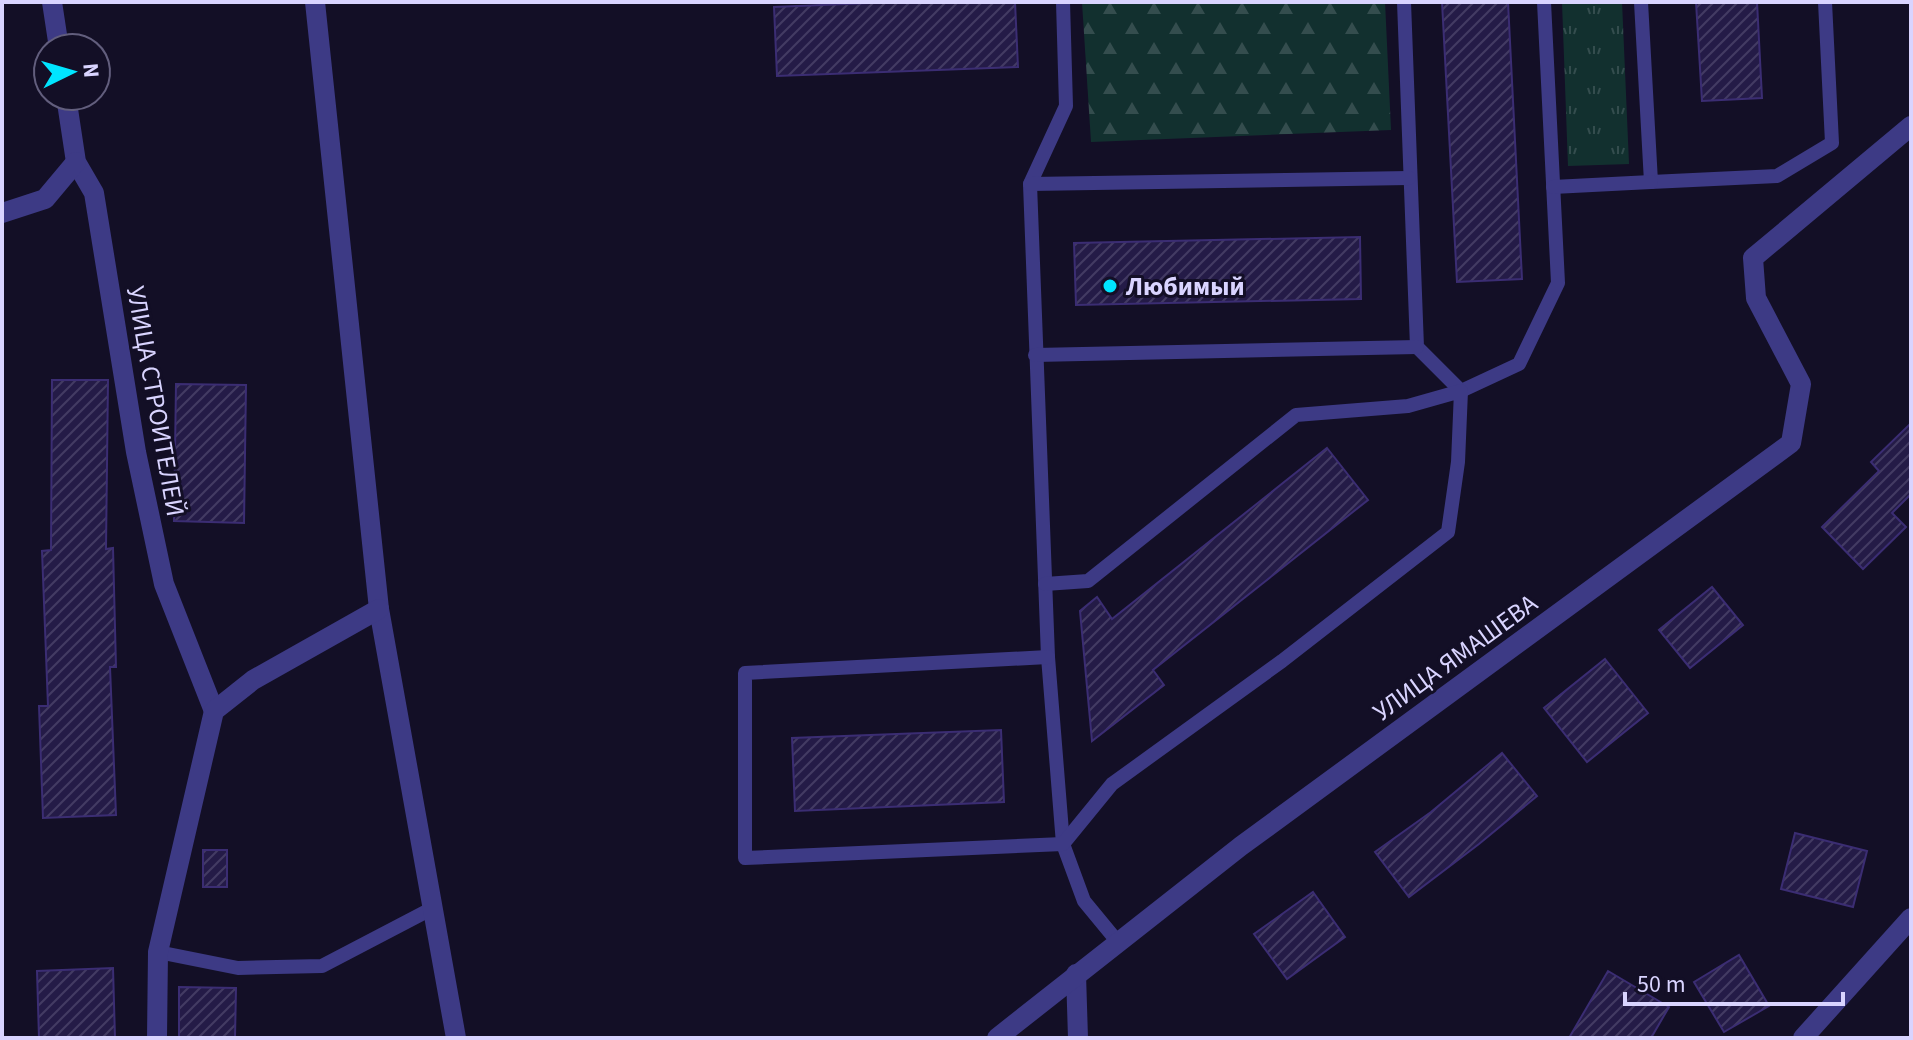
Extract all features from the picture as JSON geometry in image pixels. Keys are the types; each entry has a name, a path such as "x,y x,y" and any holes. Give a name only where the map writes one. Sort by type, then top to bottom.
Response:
{"street":[{"path":"52,2 57,32"},
{"path":"315,2 379,609 456,1038"},
{"name":"УЛИЦА СТРОИТЕЛЕЙ","path":"68,112 76,162 94,193 136,452 164,584 214,711"},
{"name":"УЛИЦА ЯМАШЕВА","path":"997,1038 1241,846 1791,443 1801,384 1756,298 1753,258 1911,126"},
{"path":"2,213 45,199 76,162"},
{"path":"157,1038 158,952 214,711 253,680 379,609"},
{"path":"1803,1038 1911,918"},
{"path":"1076,974 1078,1038"}],"lane":[{"path":"1063,2 1066,106 1030,184 1048,657 1063,844 1084,901 1117,941"},
{"path":"1048,657 745,673 745,858 1063,844 1112,784 1282,661 1448,532 1458,462 1461,391 1417,347 1404,2"},
{"path":"1045,584 1088,581 1296,415 1408,406 1461,391 1519,364 1558,283 1544,2"},
{"path":"1641,2 1651,182"},
{"path":"1553,187 1777,176 1832,143 1825,2"},
{"path":"1030,184 1409,178"},
{"path":"1035,355 1417,347"},
{"path":"158,952 238,968 322,966 433,908"}],"green space":[{"path":"1082,2 1385,2 1391,130 1091,142"},
{"path":"1562,2 1622,2 1629,164 1568,166"}],"building":[{"path":"894,2 1015,2 1018,67 777,76 774,7"},
{"path":"1442,2 1508,2 1522,279 1457,282"},
{"path":"1696,2 1757,2 1762,98 1702,101"},
{"path":"1360,237 1361,299 1076,305 1074,243"},
{"path":"52,380 108,380 106,549 113,548 116,667 110,667 116,815 43,818 39,706 48,706 42,551 51,550"},
{"path":"176,384 246,385 244,523 174,521"},
{"path":"1911,423 1911,494 1892,513 1906,527 1863,569 1822,527 1879,471 1871,462"},
{"path":"1327,448 1368,500 1153,670 1164,685 1092,741 1080,611 1097,597 1112,619"},
{"path":"1712,587 1743,625 1690,668 1659,630"},
{"path":"1605,659 1648,713 1587,762 1544,708"},
{"path":"1001,730 1004,802 795,811 792,738"},
{"path":"1502,753 1537,796 1409,897 1375,852 1431,812"},
{"path":"1795,833 1867,851 1853,907 1781,889"},
{"path":"203,850 227,850 227,887 203,887"},
{"path":"1313,892 1345,937 1287,979 1254,934"},
{"path":"1739,955 1769,1006 1724,1032 1694,982"},
{"path":"113,968 115,1038 39,1038 37,971"},
{"path":"1608,971 1669,1007 1651,1038 1569,1038"},
{"path":"179,987 236,988 235,1038 179,1038"}],"place":[{"name":"Любимый","path":"1110,286"}]}
